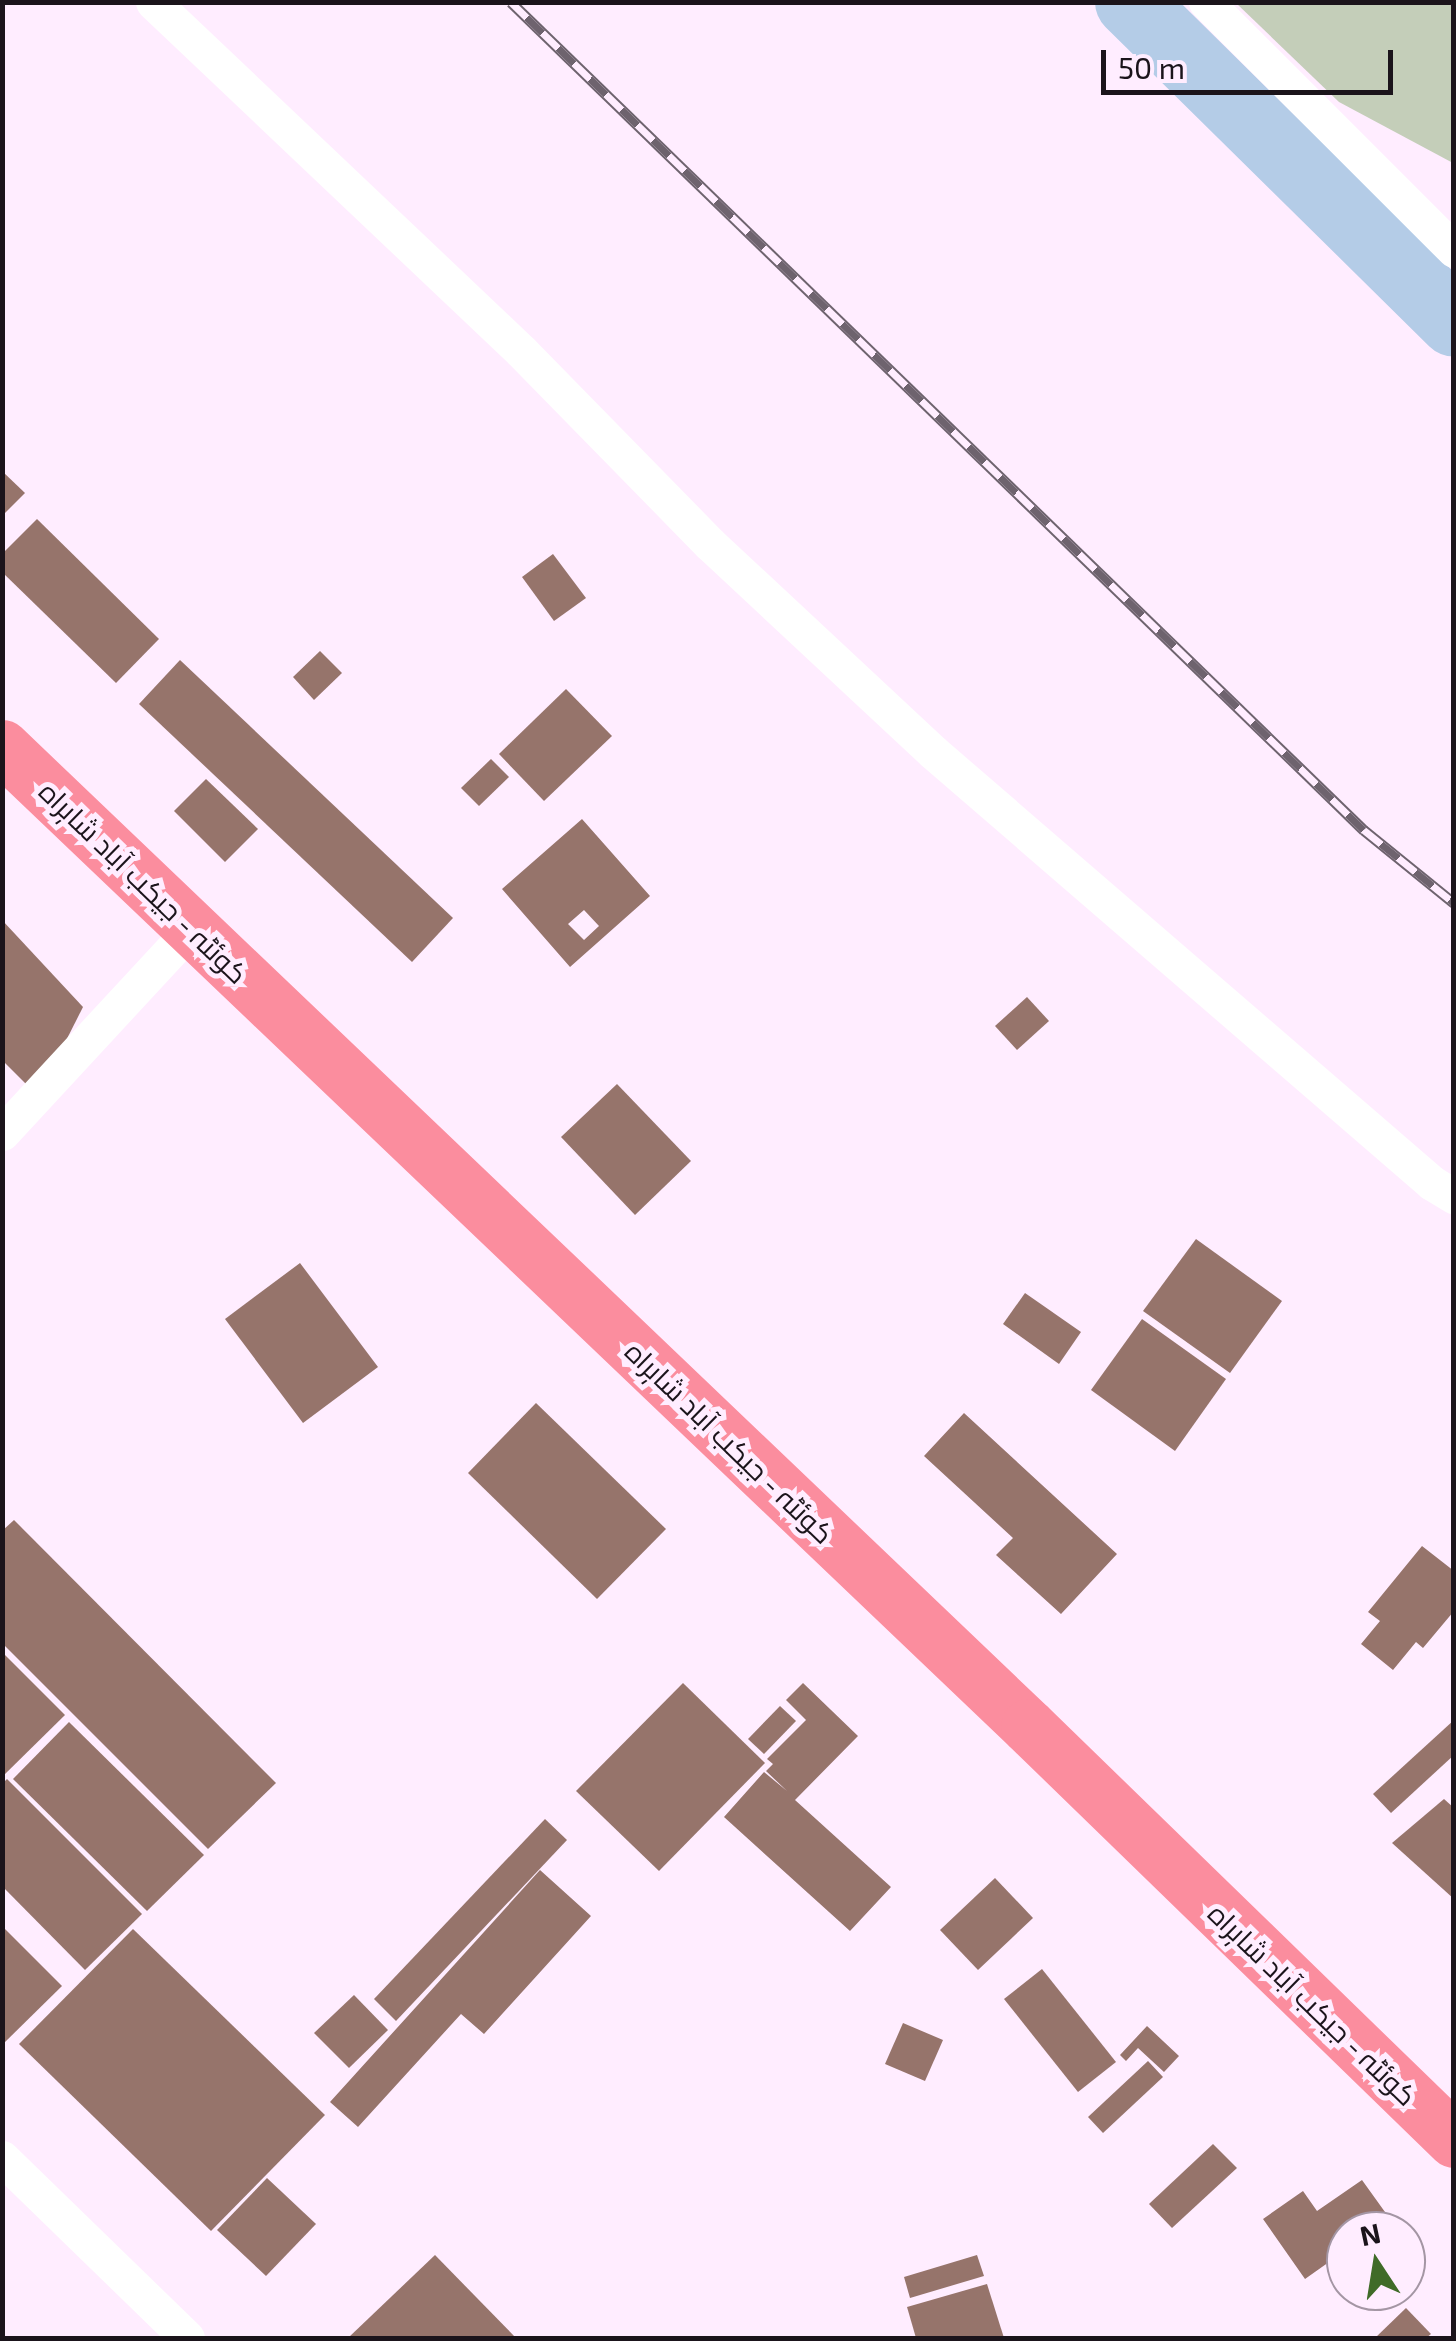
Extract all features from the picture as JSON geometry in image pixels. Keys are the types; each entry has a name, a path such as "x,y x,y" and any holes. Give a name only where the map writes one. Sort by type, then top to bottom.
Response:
{"highway":[{"name":"کوئٹہ - جیکب آباد شاہراہ","path":"2,747 1028,1726 1454,2140"}],"street":[{"path":"153,2 521,351 710,544 933,752 1402,1158 1454,1196"},
{"path":"1206,2 1454,250"},
{"path":"2,1134 192,928"},
{"path":"2,2158 187,2338"}],"green space":[{"path":"1236,3 1453,3 1453,163 1339,102"}],"building":[{"path":"2,471 25,493 2,516"},
{"path":"37,519 159,639 116,683 2,572 2,554"},
{"path":"553,554 586,598 554,621 522,577"},
{"path":"320,651 342,673 314,700 293,677"},
{"path":"180,660 453,918 412,962 139,704"},
{"path":"566,689 612,736 544,801 499,754"},
{"path":"491,759 509,777 479,806 461,788"},
{"path":"206,779 258,829 225,862 174,811"},
{"path":"582,819 650,896 570,967 502,889","holes":["584,910 599,926 584,940 568,924"]},
{"path":"2,920 83,1007 38,1096 2,1060"},
{"path":"1027,997 1049,1021 1017,1050 995,1026"},
{"path":"617,1084 691,1161 635,1215 561,1137"},
{"path":"1196,1239 1282,1301 1230,1373 1143,1311"},
{"path":"300,1263 378,1367 303,1423 225,1319"},
{"path":"1025,1293 1081,1332 1059,1364 1003,1324"},
{"path":"1142,1319 1226,1379 1175,1451 1091,1390"},
{"path":"536,1403 666,1529 597,1599 468,1473"},
{"path":"964,1413 1117,1554 1061,1614 996,1555 1013,1538 924,1456"},
{"path":"14,1520 276,1783 208,1849 2,1643 2,1531"},
{"path":"1422,1546 1454,1571 1454,1611 1423,1648 1416,1642 1393,1670 1361,1644 1380,1621 1368,1612"},
{"path":"2,1652 65,1715 2,1777"},
{"path":"683,1683 765,1763 659,1871 576,1791"},
{"path":"803,1683 858,1736 795,1800 891,1887 850,1931 724,1817 764,1772 787,1791 766,1771 773,1764 767,1759 806,1720 786,1700"},
{"path":"780,1706 796,1721 764,1754 748,1739"},
{"path":"1454,1720 1454,1755 1391,1813 1373,1794"},
{"path":"69,1722 204,1855 147,1911 13,1779"},
{"path":"7,1779 142,1914 85,1970 2,1886 2,1784"},
{"path":"1444,1799 1454,1808 1454,1899 1392,1843"},
{"path":"545,1819 567,1840 396,2021 374,1999"},
{"path":"540,1870 591,1916 484,2034 461,2014 358,2127 330,2102"},
{"path":"995,1878 1033,1918 978,1970 940,1930"},
{"path":"2,1926 62,1986 2,2045"},
{"path":"133,1929 325,2115 211,2231 19,2044"},
{"path":"1042,1969 1116,2062 1078,2092 1004,1999"},
{"path":"354,1995 388,2030 349,2068 314,2033"},
{"path":"903,2023 943,2040 925,2081 885,2064"},
{"path":"1147,2026 1179,2056 1164,2072 1138,2048 1126,2061 1120,2055"},
{"path":"1148,2061 1163,2077 1103,2133 1088,2117"},
{"path":"1213,2144 1237,2168 1172,2228 1149,2204"},
{"path":"267,2178 316,2224 266,2276 217,2230"},
{"path":"1362,2180 1384,2211 1326,2211 1326,2264 1305,2279 1263,2219 1303,2191 1317,2211"},
{"path":"435,2255 516,2338 348,2338"},
{"path":"977,2255 984,2276 910,2298 904,2277"},
{"path":"987,2284 1004,2338 916,2338 907,2307"},
{"path":"1403,2311 1409,2311 1431,2334 1426,2338 1375,2338"}],"waterway":[{"path":"1130,2 1454,322"}],"railway":[{"path":"511,2 1364,830 1454,903"}]}
